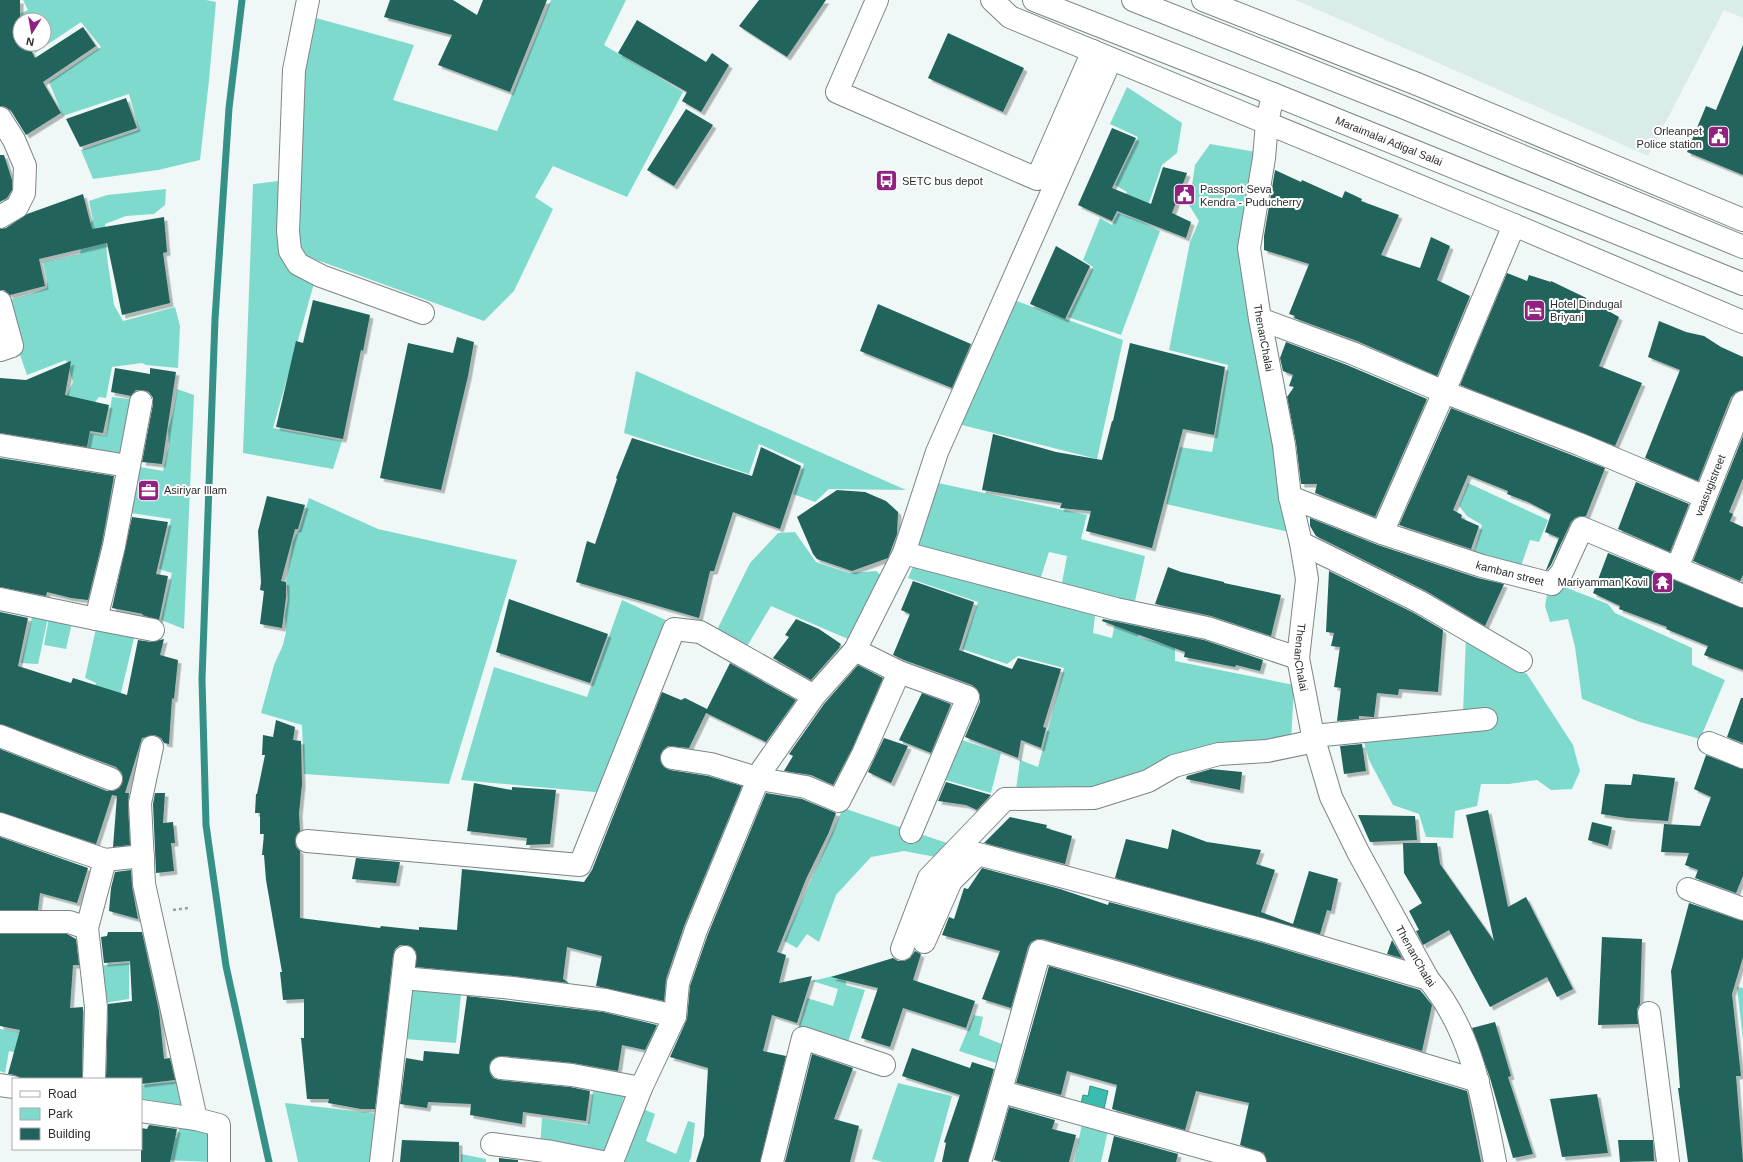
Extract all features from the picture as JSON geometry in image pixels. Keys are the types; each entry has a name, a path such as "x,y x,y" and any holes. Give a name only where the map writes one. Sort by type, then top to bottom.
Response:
{"street":[{"path":"308,0 294,70 288,231 290,250 298,264 320,276 423,313"},
{"path":"878,0 837,92 1037,179 1102,55"},
{"path":"992,0 1010,17 1514,225 1743,322"},
{"name":"Maraimalai Adigal Salai","path":"1034,0 1273,94 1743,284"},
{"path":"1133,0 1405,108 1743,247"},
{"path":"1203,0 1417,84 1743,220"},
{"path":"612,1162 641,1088 675,1016 678,983 696,930 760,779 762,770 814,696 855,650 904,553 937,452 1102,55"},
{"path":"1405,108 1417,84"},
{"name":"ThenanChalai","path":"1273,94 1267,123 1264,158 1248,248 1284,445 1290,497 1301,543 1307,579 1298,658 1314,738 1330,797 1358,852 1428,979 1443,996 1466,1042 1478,1081 1495,1162"},
{"path":"0,118 14,140 25,166 24,193 17,207 0,217"},
{"path":"1669,216 1678,193"},
{"path":"1382,533 1444,392 1514,225"},
{"path":"0,302 12,346 0,350"},
{"path":"1260,319 1352,353 1444,392 1579,444 1705,497"},
{"path":"96,619 114,546 140,402"},
{"name":"vaasugistreet","path":"1677,568 1743,402"},
{"path":"0,445 128,466"},
{"name":"kamban street","path":"1290,497 1382,533 1482,566 1552,584 1562,572 1582,528 1743,596"},
{"path":"1301,543 1420,602 1521,661"},
{"path":"904,553 1116,609 1207,628 1298,658"},
{"path":"0,599 153,630"},
{"path":"307,841 580,865 674,629 700,632 814,696"},
{"path":"855,650 899,672 968,697 911,832"},
{"path":"672,758 710,764 760,779 806,787 839,801 863,754 899,672"},
{"path":"902,949 929,878 1006,799 1094,798 1148,781 1174,766 1219,754 1268,751 1314,738 1486,719"},
{"path":"0,736 111,779"},
{"path":"1709,743 1743,757"},
{"path":"152,748 140,803 144,884 196,1119"},
{"path":"0,824 105,860 143,856"},
{"path":"924,942 951,881 978,854 1263,930 1428,979"},
{"path":"94,1078 96,1007 87,928 105,860"},
{"path":"1688,889 1743,909"},
{"path":"0,922 69,922 87,928"},
{"path":"980,1162 1002,1092 1018,1024 1040,951 1122,974 1478,1081"},
{"path":"381,1162 404,968 512,988 605,1000 675,1016"},
{"path":"1649,1013 1668,1162"},
{"path":"772,1162 803,1038 884,1065"},
{"path":"501,1068 572,1075 641,1088"},
{"path":"0,1085 12,1088"},
{"path":"1002,1092 1255,1162"},
{"path":"142,1111 196,1119 219,1125 219,1162"},
{"path":"492,1144 552,1152 602,1162"}],"shaded area":[{"path":"1296,0 1743,0 1743,18 1724,10 1648,156"},
{"path":"1090,1086 1108,1091 1103,1113 1080,1108 1083,1095 1088,1096"}],"green space":[{"path":"23,0 206,0 216,2 200,160 158,170 93,179 81,150 139,130 129,94 63,116 49,82 101,47 81,22 52,42 52,12 24,12 28,10"},
{"path":"551,0 626,0 604,45 683,92 627,197 553,166 535,197 553,209 514,291 484,321 295,252 302,76 316,18 414,45 393,100 497,131"},
{"path":"12,18 12,22 0,24"},
{"path":"1127,87 1182,123 1177,153 1162,165 1143,220 1120,211 1127,192 1115,185 1138,137 1110,124"},
{"path":"1210,144 1262,153 1249,232 1289,532 1166,504 1180,447 1212,452 1228,365 1169,350 1190,242 1199,221 1189,205 1195,165"},
{"path":"286,180 286,256 315,280 273,428 342,441 333,469 243,453 253,184"},
{"path":"166,189 165,205 154,214 126,216 105,224 107,257 114,305 123,321 175,307 180,326 178,368 146,365 142,363 112,367 106,398 99,397 89,410 67,406 67,395 73,382 66,360 27,375 17,346 9,300 47,288 43,262 80,254 85,228 93,220 89,201 107,195"},
{"path":"1118,213 1160,231 1121,335 1068,317 1093,267 1083,260 1100,218 1112,225"},
{"path":"1011,299 1123,340 1097,459 954,423"},
{"path":"636,371 906,490 829,489 815,502 793,494 804,464 759,444 749,474 624,433"},
{"path":"177,389 194,395 184,629 161,620 172,573 159,569 171,519 124,512 135,466 163,471 169,445 168,430 173,413"},
{"path":"112,397 138,400 126,460 86,455 90,433 106,436"},
{"path":"938,483 1087,515 1081,539 1145,556 1133,610 1060,593 1067,556 1049,552 1039,583 917,550"},
{"path":"1468,483 1548,520 1539,542 1530,540 1520,569 1472,558 1482,525 1467,516 1459,506"},
{"path":"309,498 378,529 517,560 449,784 304,774 302,725 261,713 274,665 283,645 286,632 285,615 288,599 286,581 293,541 300,528"},
{"path":"795,532 816,562 849,573 876,571 884,578 848,639 771,606 746,648 715,634 750,563 778,533"},
{"path":"916,559 1096,607 1093,633 1112,638 1117,613 1144,620 1138,637 1175,647 1175,661 1294,685 1291,742 1093,796 1015,797 1020,760 1038,767 1064,668 1018,656 1007,664 962,649 978,602 908,578"},
{"path":"1562,586 1608,604 1615,613 1692,648 1692,665 1725,680 1700,739 1640,722 1582,699 1575,647 1568,619 1550,622 1545,606 1548,589"},
{"path":"622,600 670,622 605,793 461,780 494,667 587,697"},
{"path":"34,609 49,613 38,664 21,663"},
{"path":"50,612 73,618 66,649 44,645"},
{"path":"97,624 135,634 114,722 87,714 96,683 85,678"},
{"path":"1466,636 1527,674 1573,745 1580,771 1572,789 1551,790 1537,780 1509,784 1481,784 1477,806 1455,811 1453,838 1426,837 1419,814 1393,805 1369,760 1362,735 1463,713"},
{"path":"962,740 1001,753 991,793 945,780"},
{"path":"843,808 950,844 941,858 904,851 871,857 836,895 819,942 807,934 797,948 784,941"},
{"path":"129,963 129,999 98,1004 95,966"},
{"path":"846,973 846,985 865,990 848,1042 798,1029 807,998 833,1006 838,989 812,981"},
{"path":"1737,987 1743,988 1743,1040"},
{"path":"406,989 461,995 456,1043 405,1039"},
{"path":"974,1015 983,1017 979,1035 1004,1045 999,1064 959,1051"},
{"path":"0,1029 36,1035 33,1056 9,1051 5,1073 0,1071"},
{"path":"183,1081 191,1114 142,1105 142,1085"},
{"path":"898,1083 952,1096 934,1162 883,1162 872,1159"},
{"path":"594,1084 627,1088 612,1133 601,1159 540,1149 542,1118 588,1125"},
{"path":"285,1103 381,1114 380,1162 298,1162"},
{"path":"641,1108 655,1114 646,1141 676,1154 688,1121 695,1123 691,1158 689,1162 619,1162"},
{"path":"181,1120 215,1127 214,1162 161,1160 166,1134 177,1138"},
{"path":"1082,1124 1108,1130 1101,1162 1074,1162"},
{"path":"461,1154 486,1159 486,1162 461,1162"}],"building":[{"path":"0,0 20,0 20,12 12,12 12,52 32,52 35,58 44,52 52,52 52,47 83,27 96,46 43,82 61,113 26,135 11,111 6,107 0,106"},
{"path":"390,0 453,0 477,15 483,0 547,0 510,92 438,65 452,35 384,17"},
{"path":"759,0 826,0 787,57 739,26"},
{"path":"637,20 706,62 712,53 729,65 701,112 682,101 687,92 618,53"},
{"path":"948,33 1024,68 1003,112 928,78"},
{"name":"Orleanpet Police station","path":"1743,45 1743,175 1687,152 1706,106 1716,110"},
{"path":"126,98 137,128 80,147 66,119"},
{"path":"686,109 713,125 674,186 647,170"},
{"path":"1112,128 1136,138 1112,188 1151,204 1163,167 1187,173 1172,213 1191,222 1186,238 1117,211 1112,221 1078,205"},
{"path":"0,155 4,155 12,180 12,190 7,198 0,202"},
{"path":"1275,170 1342,198 1345,191 1362,199 1361,201 1399,215 1381,255 1420,268 1431,237 1450,246 1437,280 1470,296 1437,376 1357,341 1294,318 1295,316 1289,314 1309,264 1264,250 1264,236"},
{"path":"83,194 92,229 164,217 167,252 163,253 170,303 122,315 107,243 39,259 45,286 10,295 4,290 0,290 0,229 6,228 27,214"},
{"path":"1056,246 1090,266 1065,319 1030,304"},
{"path":"1507,273 1527,281 1529,275 1551,281 1603,306 1603,308 1619,317 1599,366 1642,383 1615,446 1460,385"},
{"path":"313,300 370,315 363,351 361,350 343,439 276,427 296,341 303,343"},
{"path":"878,304 971,344 952,388 860,351"},
{"path":"1659,321 1686,332 1704,336 1721,347 1743,357 1743,390 1736,392 1731,397 1698,481 1645,458 1680,370 1648,357"},
{"path":"457,337 474,342 468,376 441,490 380,478 408,343 453,353"},
{"path":"1286,342 1347,365 1427,399 1375,517 1315,493 1317,484 1301,484 1296,443 1287,397 1294,387 1289,386 1293,375 1283,371 1280,358"},
{"path":"1130,343 1225,367 1214,435 1183,429 1152,548 1086,531 1091,511 1060,508 1062,503 982,490 993,434 1056,452 1102,460 1113,421"},
{"path":"71,361 65,395 109,405 103,433 90,431 87,447 0,433 0,378 26,380"},
{"path":"115,368 150,374 150,368 176,372 162,464 142,462 153,398 149,392 143,390 136,390 131,396 111,392"},
{"path":"1451,408 1605,468 1586,516 1575,518 1571,522 1551,565 1547,570 1559,538 1545,532 1551,514 1528,502 1507,494 1508,491 1468,475 1453,510 1462,515 1461,518 1479,526 1471,549 1399,525"},
{"path":"1743,436 1743,478 1729,512 1733,514 1730,521 1743,527 1743,575 1740,581 1693,561"},
{"path":"632,438 752,476 761,447 801,466 780,529 733,512 714,571 710,571 699,618 576,582 587,541 595,544 617,479 616,478"},
{"path":"0,458 114,476 102,543 88,600 71,598 47,592 46,596 0,587"},
{"path":"1636,482 1689,504 1670,552 1618,529"},
{"path":"837,490 865,492 886,501 898,512 897,534 888,558 852,571 817,559 813,554 797,517"},
{"path":"267,496 305,505 298,529 295,529 281,581 286,582 286,597 282,628 260,624 264,591 260,590 261,582 258,531"},
{"path":"132,517 168,522 156,574 168,576 159,620 142,615 143,614 112,608"},
{"path":"1310,518 1378,545 1478,578 1504,584 1485,626 1426,591 1316,536 1310,526"},
{"path":"1608,553 1743,608 1743,670 1704,655 1708,646 1666,629 1667,627 1619,609 1620,606 1593,593"},
{"path":"1168,567 1181,572 1224,583 1281,595 1271,636 1211,616 1155,604"},
{"path":"1329,571 1414,613 1443,630 1438,692 1399,689 1398,695 1377,693 1374,717 1359,716 1359,719 1337,721 1341,688 1334,687 1340,647 1331,646 1334,633 1326,632"},
{"path":"913,581 974,602 959,650 1012,669 1018,658 1061,669 1043,727 1046,728 1041,748 1021,740 1018,758 965,737 980,702 980,695 977,689 972,685 893,655 910,614 901,610"},
{"path":"509,599 608,634 590,683 496,652"},
{"path":"0,612 28,618 18,666 71,683 73,678 127,695 138,640 151,642 164,639 160,655 178,660 174,699 172,698 169,744 164,743 161,738 155,735 142,738 125,793 129,793 128,804 130,845 113,847 117,796 112,795 96,844 0,812 0,749 107,791 113,791 119,788 122,784 123,777 121,772 116,767 0,724"},
{"path":"796,619 819,629 841,644 811,680 773,658 789,637 785,635"},
{"path":"1103,619 1204,640 1263,660 1260,671 1236,665 1235,667 1184,657 1185,652 1102,621"},
{"path":"730,663 796,700 766,742 706,713 689,748 668,746 663,750 660,756 661,763 664,767 670,770 708,776 742,786 684,926 666,979 664,1001 596,986 602,956 567,947 563,979 569,983 416,967 416,952 412,947 400,945 395,949 393,956 375,1109 361,1109 328,1103 329,1099 307,1099 301,1038 304,1038 304,999 283,1000 280,972 282,972 266,880 264,855 262,855 264,834 260,834 260,813 255,813 256,794 265,755 262,755 263,735 273,737 276,720 295,727 293,740 301,741 302,784 299,813 300,831 295,840 296,847 300,851 300,918 380,928 381,926 419,930 419,927 457,930 462,869 584,882 592,870 662,692 681,700 685,698 707,709"},
{"path":"858,665 883,678 852,749 833,785 811,775 784,771 793,756 789,754 824,704"},
{"path":"922,693 951,704 931,753 899,740"},
{"path":"1741,698 1743,698 1743,743 1727,737"},
{"path":"884,738 908,746 891,783 868,772"},
{"path":"1362,744 1366,771 1344,774 1340,746"},
{"path":"1706,755 1743,769 1743,876 1736,893 1695,878 1698,870 1685,865 1689,853 1661,852 1664,824 1700,826 1711,797 1694,789"},
{"path":"1211,769 1242,772 1240,790 1186,779 1187,776"},
{"path":"1633,774 1675,778 1668,821 1627,818 1601,814 1605,784 1631,785"},
{"path":"946,782 991,795 977,810 966,805 938,801"},
{"path":"474,783 512,790 512,787 556,790 550,844 526,845 527,838 467,831"},
{"path":"155,793 165,793 163,823 173,822 175,843 171,843 174,871 156,873 153,804"},
{"path":"766,793 802,799 836,813 829,832 806,879 777,952 786,955 779,983 812,976 797,1023 772,1015 763,1051 786,1056 760,1162 696,1162 704,1136 708,1068 670,1057 687,1019 690,986 708,934"},
{"path":"1488,810 1508,907 1526,897 1573,989 1557,997 1547,977 1490,1007 1449,930 1423,945 1416,931 1419,930 1409,911 1422,903 1404,873 1403,843 1437,843 1440,864 1494,941 1466,815"},
{"path":"1358,815 1415,816 1417,840 1370,842"},
{"path":"1010,817 1047,825 1046,828 1072,836 1065,864 984,843"},
{"path":"1592,822 1612,827 1608,846 1588,840"},
{"path":"1172,829 1207,842 1261,850 1256,864 1275,870 1261,912 1293,924 1309,871 1338,879 1331,911 1327,910 1320,934 1115,878 1126,839 1168,849"},
{"path":"0,837 88,868 77,903 40,893 38,910 0,910"},
{"path":"356,858 400,862 396,883 352,879"},
{"path":"982,868 1060,889 1108,905 1109,902 1260,942 1420,990 1432,1005 1422,1051 1043,939 1037,939 1031,942 1028,947 1011,1008 982,999 1000,951 942,935 949,917 954,919 964,888 968,889"},
{"path":"131,870 132,887 138,919 109,911 111,888 115,872"},
{"path":"1689,903 1743,921 1743,957 1732,994 1741,1076 1736,1076 1743,1162 1688,1162 1678,1088 1680,1088 1671,971"},
{"path":"108,932 142,932 159,1011 164,1059 170,1058 175,1080 142,1084 142,1078 106,1078 108,1004 132,1001 130,961 104,963 101,937 107,936"},
{"path":"0,934 67,934 76,939 79,965 73,965 70,1008 83,1007 82,1078 20,1078 15,1075 8,1074 20,1030 0,1026"},
{"path":"1602,937 1642,939 1640,1004 1637,1009 1638,1024 1598,1025"},
{"path":"1392,940 1402,958 1387,954"},
{"path":"915,951 921,954 913,980 975,1001 966,1028 903,1008 890,1047 861,1038 878,988 831,977 893,958 898,961 904,961 910,958"},
{"path":"1049,966 1467,1091 1481,1162 1267,1162 1264,1153 1240,1145 1249,1103 1196,1091 1185,1130 1112,1109 1117,1085 1067,1071 1061,1095 1016,1083"},
{"path":"467,996 603,1012 657,1025 645,1050 622,1045 618,1071 573,1063 502,1056 496,1057 491,1061 489,1067 490,1073 493,1078 499,1080 570,1087 590,1091 586,1121 523,1112 522,1124 470,1115 471,1104 428,1102 427,1108 400,1104 406,1058 423,1061 424,1051 459,1054"},
{"path":"1495,1022 1511,1076 1508,1077 1533,1154 1513,1158 1490,1078 1472,1028"},
{"path":"912,1048 970,1068 972,1062 994,1069 968,1162 942,1162 946,1143 944,1142 960,1095 902,1076"},
{"path":"812,1054 853,1068 834,1119 859,1126 850,1162 785,1162"},
{"path":"1597,1094 1608,1153 1562,1157 1550,1099"},
{"path":"1009,1107 1055,1120 1052,1129 1076,1135 1069,1162 1002,1162 994,1160"},
{"path":"149,1125 177,1129 170,1162 141,1162 142,1128 147,1129"},
{"path":"1114,1136 1178,1154 1176,1162 1108,1162"},
{"path":"402,1140 459,1142 459,1162 400,1162"},
{"path":"1618,1140 1653,1140 1654,1161 1620,1162"},
{"path":"499,1158 518,1160 518,1162 499,1162"}],"waterway":[{"path":"242,0 229,108 215,319 202,679 206,825 226,966 269,1162"}],"place":[{"name":"Orleanpet Police station","path":"1718,137"},
{"name":"SETC bus depot","path":"887,181"},
{"name":"Passport Seva Kendra - Puducherry","path":"1184,195"},
{"name":"Hotel Dindugal Briyani","path":"1534,310"},
{"name":"Asiriyar Illam","path":"149,490"},
{"name":"Mariyamman Kovil","path":"1663,582"}]}
